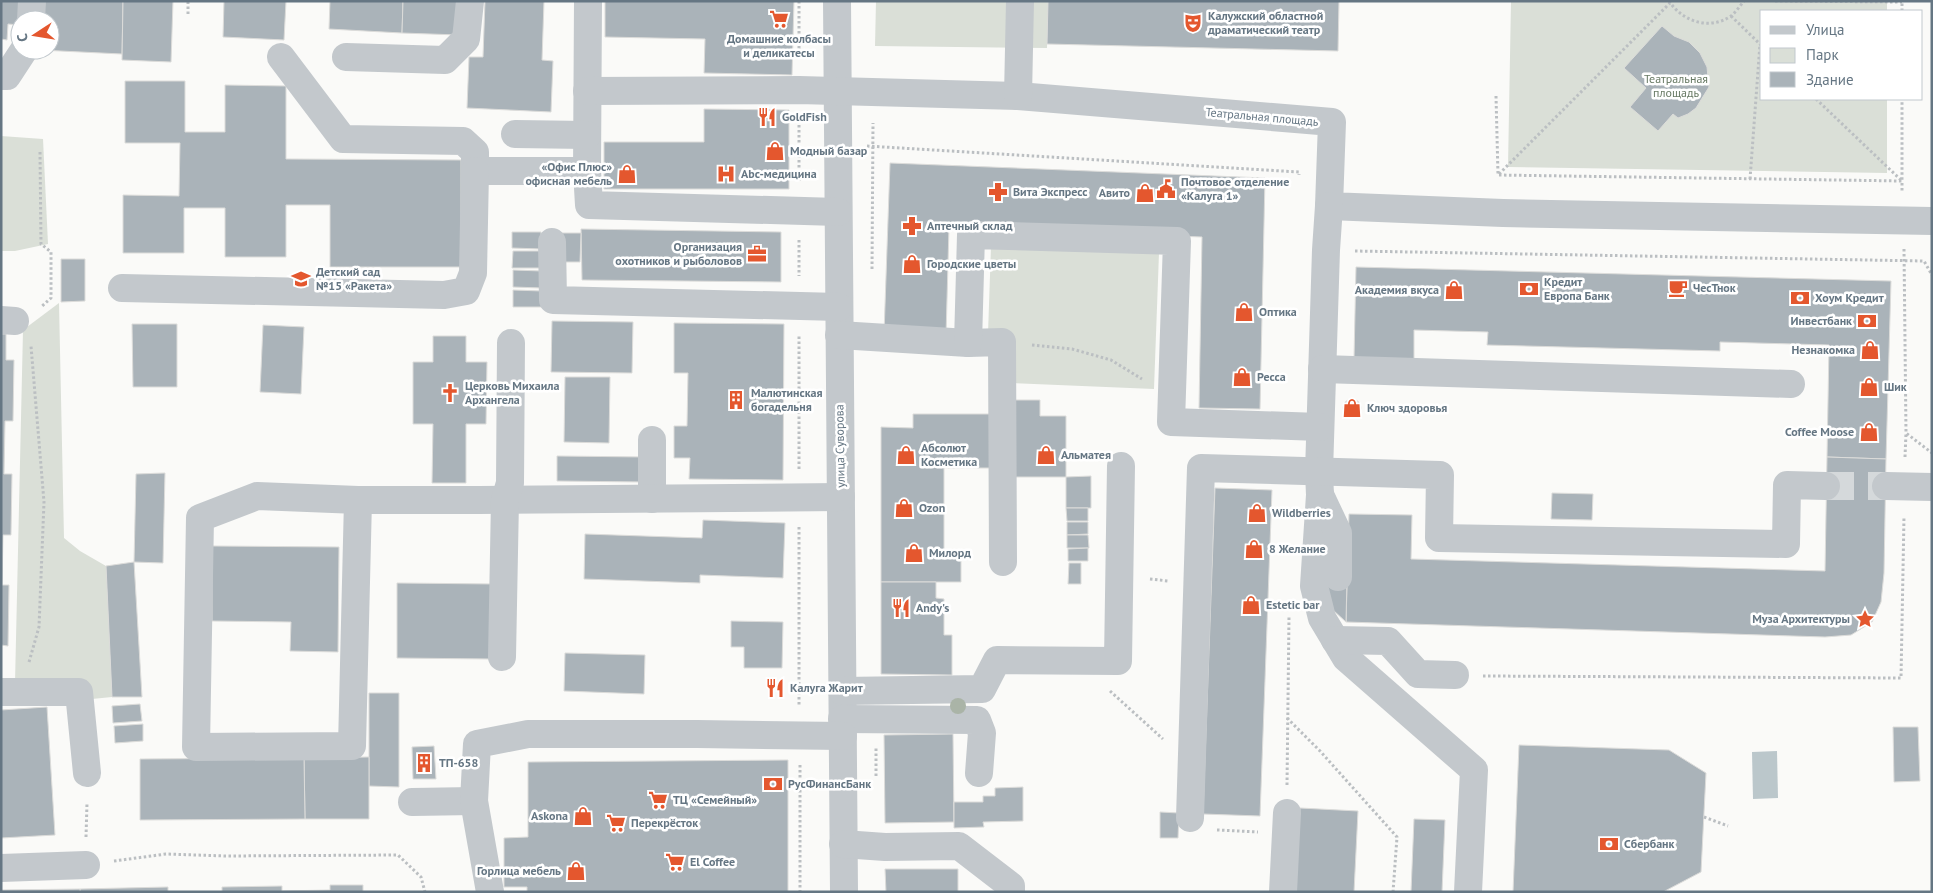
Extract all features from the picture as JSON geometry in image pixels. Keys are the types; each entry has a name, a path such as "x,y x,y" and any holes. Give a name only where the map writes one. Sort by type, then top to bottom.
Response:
{"street":[{"path":"346,57 445,60 466,39 470,1"},
{"path":"588,1 588,205 838,212"},
{"name":"улица Суворова","path":"837,1 844,892"},
{"path":"1018,96 1020,1"},
{"path":"122,288 444,295 466,291 474,273 475,152 463,141 343,139 281,57"},
{"path":"1,76 8,76 18,60"},
{"name":"Театральная площадь","path":"587,91 799,90 1018,96 1332,122 1329,206"},
{"path":"515,134 588,135"},
{"path":"475,171 587,171"},
{"path":"1468,892 1474,770 1346,658 1322,618 1314,586 1329,206 1504,213 1903,209 1932,221"},
{"path":"968,343 971,235 1176,241 1171,422 1320,426"},
{"path":"552,242 553,300 839,307"},
{"path":"839,335 968,343 1002,342 1003,562"},
{"path":"502,657 505,500 510,483 511,343"},
{"path":"1322,369 1791,384"},
{"path":"652,440 652,499"},
{"path":"842,691 982,689 997,660 1118,661 1121,466"},
{"path":"1190,818 1201,468 1319,483 1440,474 1440,538 1786,544 1787,485 1826,486"},
{"path":"1319,483 1338,533 1338,577"},
{"path":"1896,486 1932,487"},
{"path":"358,500 352,746 196,747 200,518 256,496 358,500 841,497"},
{"path":"1335,640 1388,641 1418,674 1455,675"},
{"path":"11,692 79,692 87,773"},
{"path":"490,892 474,801 477,744 528,734 697,734 800,737 842,728 977,720 982,733 979,774"},
{"path":"412,802 474,801"},
{"path":"1283,892 1286,823"},
{"path":"843,844 885,847 959,846 1011,886 1011,892"},
{"path":"1,868 86,865"}],"path":[{"path":"188,1 188,14"},
{"path":"799,1 800,892"},
{"path":"1498,175 1669,2 1682,16 1698,22 1715,23 1731,16 1744,1"},
{"path":"1775,1 1902,2"},
{"path":"1731,16 1760,44"},
{"path":"1750,179 1760,57"},
{"path":"1496,96 1498,175"},
{"path":"1817,100 1902,181"},
{"path":"1455,675 1901,678 1896,486 1906,433 1902,100"},
{"path":"799,154 873,145 1299,172"},
{"path":"11,692 39,627 43,511 21,323 51,298 51,252 41,244 40,152"},
{"path":"1498,175 1902,181"},
{"path":"1347,251 1924,261 1932,275"},
{"path":"1002,342 1072,348 1111,360 1145,380"},
{"path":"1906,433 1932,453"},
{"path":"1119,575 1197,585"},
{"path":"1190,818 1203,828 1222,831 1286,823 1289,609"},
{"path":"1085,661 1115,697 1138,715 1163,740 1192,755"},
{"path":"1286,718 1320,752 1397,837 1393,892"},
{"path":"87,773 86,865 166,854 224,856 398,855 421,877 425,892"},
{"path":"1704,817 1728,826"}],"green space":[{"path":"876,1 1048,1 1047,48 875,46"},
{"name":"Театральная площадь","path":"1511,1 1887,1 1887,10 1760,10 1760,100 1887,100 1887,173 1508,167"},
{"path":"1,136 43,139 48,244 15,251 1,251"},
{"path":"991,246 1159,253 1154,389 1012,383 988,334"},
{"path":"59,303 64,538 80,551 106,566 112,697 92,699 15,683 23,330"}],"shaded area":[{"path":"1777,751 1778,798 1753,799 1752,752"}],"building":[{"path":"1,1 22,1 21,10 10,10 7,40 1,39"},
{"path":"42,1 123,1 122,54 60,51 60,10 42,10"},
{"path":"123,1 173,1 171,62 122,60"},
{"path":"224,1 286,1 284,40 223,37"},
{"path":"330,1 403,1 402,33 329,29"},
{"path":"403,1 460,1 459,35 402,33"},
{"path":"485,1 544,1 542,60 553,61 551,112 467,108 469,57 483,57"},
{"path":"605,1 794,1 792,75 704,73 705,39 605,37"},
{"name":"Калужский областной драматический театр","path":"1048,1 1339,1 1338,51 1047,44"},
{"path":"1662,26 1674,36 1689,42 1700,53 1707,67 1709,87 1696,108 1678,118 1673,114 1658,131 1630,107 1646,88 1624,68"},
{"path":"125,81 185,81 185,132 225,132 225,85 286,86 286,159 461,160 461,267 330,267 330,205 286,205 286,257 225,257 225,208 184,208 184,253 123,253 123,195 179,196 180,143 125,143"},
{"path":"704,109 789,110 789,189 604,189 604,142 704,142"},
{"path":"890,163 1265,178 1260,409 1199,408 1202,237 949,227 946,336 884,334"},
{"path":"581,229 781,232 781,282 582,280"},
{"path":"512,232 541,232 541,249 512,248"},
{"path":"560,233 581,233 580,262 559,262"},
{"path":"513,251 541,251 541,268 512,268"},
{"path":"61,259 85,259 85,301 61,302"},
{"path":"1356,267 1891,281 1886,459 1827,457 1829,345 1720,342 1720,351 1487,345 1488,332 1414,330 1414,359 1354,358"},
{"path":"513,270 542,271 542,288 513,287"},
{"path":"513,290 542,291 542,307 513,307"},
{"path":"552,321 633,322 632,373 551,372"},
{"name":"Малютинская богадельня","path":"674,323 784,324 783,480 689,479 690,458 674,458 674,426 687,426 688,373 674,373"},
{"path":"132,324 177,324 177,387 133,387"},
{"path":"263,325 304,327 301,394 260,392"},
{"path":"1,334 6,334 6,360 14,360 13,421 5,421 4,474 12,474 11,535 3,535 2,585 9,585 8,646 1,645"},
{"name":"Церковь Михаила Архангела","path":"433,336 466,336 466,362 487,362 486,424 466,424 466,483 432,483 433,424 413,424 413,362 433,362"},
{"path":"565,377 610,377 609,443 564,442"},
{"name":"Ключ здоровья","path":"1352,399 1358,402 1361,408 1358,414 1352,417 1346,414 1343,408 1346,402"},
{"path":"1014,400 1040,400 1040,416 1066,416 1066,477 1015,477"},
{"path":"913,414 991,414 990,468 944,468 944,553 961,553 961,582 881,582 881,427 913,428"},
{"path":"557,456 644,457 644,482 557,481"},
{"path":"1827,457 1886,459 1884,573 1881,602 1872,622 1851,635 1825,637 1346,622 1349,514 1412,515 1411,559 1825,571"},
{"path":"165,473 163,563 134,562 136,474"},
{"path":"1091,476 1091,508 1066,508 1066,477"},
{"path":"1215,488 1272,490 1260,816 1203,814"},
{"path":"1552,493 1593,494 1592,520 1551,519"},
{"path":"1066,508 1088,508 1088,521 1067,521"},
{"path":"703,520 785,523 783,578 700,575 700,583 584,579 585,534 702,538"},
{"path":"1067,522 1088,522 1088,534 1067,535"},
{"path":"1067,535 1088,535 1089,548 1067,548"},
{"path":"212,546 339,547 338,652 290,651 291,622 212,621"},
{"path":"1088,548 1088,561 1068,561 1068,549"},
{"path":"134,562 142,697 112,697 106,566"},
{"path":"1069,563 1081,563 1081,584 1068,584"},
{"path":"1327,577 1347,577 1346,622 1333,610 1327,593"},
{"path":"881,582 936,582 936,598 944,599 944,635 952,635 952,675 881,674"},
{"path":"397,583 493,584 492,659 397,658"},
{"path":"731,621 783,622 782,668 744,668 744,647 731,647"},
{"path":"565,653 645,655 644,694 564,691"},
{"path":"369,693 399,693 399,787 369,786"},
{"path":"140,704 142,721 113,723 112,706"},
{"path":"47,707 55,835 1,838 1,710"},
{"path":"143,724 143,741 115,743 114,726"},
{"path":"1893,727 1918,727 1920,781 1894,782"},
{"path":"953,734 954,822 885,823 884,735"},
{"name":"Сбербанк","path":"1519,745 1669,750 1706,773 1701,872 1663,892 1513,892"},
{"name":"ТП-658","path":"434,746 436,779 413,779 412,747"},
{"path":"369,757 369,819 305,819 304,758"},
{"path":"304,758 305,819 140,820 140,759"},
{"name":"ТЦ «Семейный»","path":"788,760 788,892 527,892 527,887 504,887 504,838 528,837 528,762"},
{"path":"1023,787 1023,821 983,822 984,827 954,828 954,802 983,802 983,796 995,796 995,788"},
{"path":"1300,808 1358,811 1354,892 1295,892"},
{"path":"1160,812 1179,813 1178,838 1160,838"},
{"path":"1414,819 1445,820 1442,892 1411,892"},
{"path":"885,869 958,869 958,892 886,892"},
{"path":"330,885 363,885 363,892 222,892 222,887 282,886 282,891 330,890"},
{"path":"168,887 168,892 80,892 80,889"},
{"path":"80,889 80,892 1,892 1,890"}],"tunnel":[{"path":"1826,486 1886,486"}],"place":[{"name":"Домашние колбасы и деликатесы","path":"779,19"},
{"name":"Калужский областной драматический театр","path":"1193,23"},
{"name":"GoldFish","path":"767,117"},
{"name":"Модный базар","path":"775,151"},
{"name":"«Офис Плюс» офисная мебель","path":"627,174"},
{"name":"Abc-медицина","path":"726,174"},
{"name":"Почтовое отделение «Калуга 1»","path":"1166,189"},
{"name":"Вита Экспресс","path":"998,192"},
{"name":"Авито","path":"1145,193"},
{"name":"Аптечный склад","path":"912,226"},
{"name":"Организация охотников и рыболовов","path":"757,254"},
{"name":"Городские цветы","path":"912,264"},
{"name":"Детский сад №15 «Ракета»","path":"301,279"},
{"name":"ЧесТнок","path":"1678,288"},
{"name":"Кредит Европа Банк","path":"1529,289"},
{"name":"Академия вкуса","path":"1454,290"},
{"name":"Хоум Кредит","path":"1800,298"},
{"name":"Оптика","path":"1244,312"},
{"name":"Инвестбанк","path":"1867,321"},
{"name":"Незнакомка","path":"1870,350"},
{"name":"Ресса","path":"1242,377"},
{"name":"Шик","path":"1869,387"},
{"name":"Церковь Михаила Архангела","path":"450,393"},
{"name":"Малютинская богадельня","path":"736,400"},
{"name":"Ключ здоровья","path":"1352,408"},
{"name":"Coffee Moose","path":"1869,432"},
{"name":"Абсолют Косметика","path":"906,455"},
{"name":"Альматея","path":"1046,455"},
{"name":"Ozon","path":"904,508"},
{"name":"Wildberries","path":"1257,513"},
{"name":"8 Желание","path":"1254,549"},
{"name":"Милорд","path":"914,553"},
{"name":"Estetic bar","path":"1251,605"},
{"name":"Andy's","path":"901,608"},
{"name":"Муза Архитектуры","path":"1865,619"},
{"name":"Калуга Жарит","path":"775,688"},
{"name":"ТП-658","path":"424,763"},
{"name":"РусФинансБанк","path":"773,784"},
{"name":"ТЦ «Семейный»","path":"658,800"},
{"name":"Askona","path":"583,816"},
{"name":"Перекрёсток","path":"616,823"},
{"name":"Сбербанк","path":"1609,844"},
{"name":"El Coffee","path":"675,862"},
{"name":"Горлица мебель","path":"576,871"}]}
